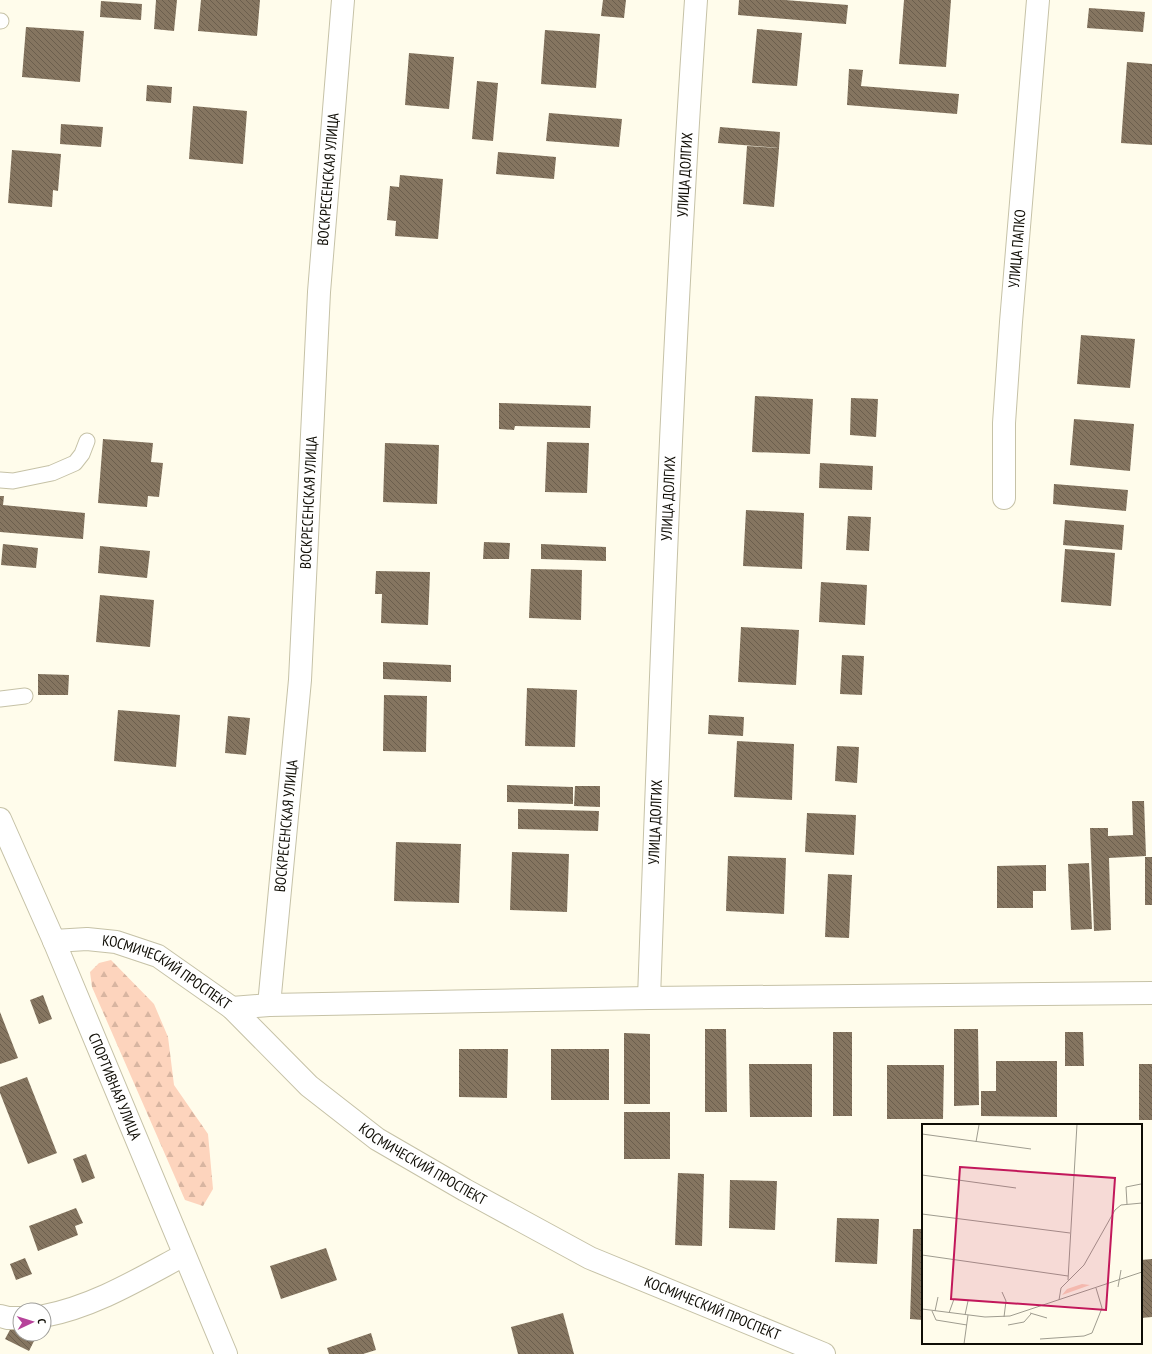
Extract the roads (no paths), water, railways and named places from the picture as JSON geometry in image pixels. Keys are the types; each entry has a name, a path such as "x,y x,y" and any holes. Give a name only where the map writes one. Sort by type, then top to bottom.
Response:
{"street":[{"name":"ВОСКРЕСЕНСКАЯ УЛИЦА","path":"269,1005 300,680 319,292 343,0"},
{"name":"УЛИЦА ДОЛГИХ","path":"649,998 664,580 674,361 696,0"},
{"name":"УЛИЦА ПАПКО","path":"1004,498 1004,423 1038,0"},
{"name":"СПОРТИВНАЯ УЛИЦА","path":"0,819 54,942 226,1354"},
{"name":"КОСМИЧЕСКИЙ ПРОСПЕКТ","path":"54,942 87,939 116,942 158,956 232,1008 309,1086 377,1139 465,1190 590,1258 824,1354"},
{"path":"232,1008 269,1005 649,998 1152,993"},
{"path":"52,1314 64,1312 102,1298 184,1255"},
{"path":"0,1316 12,1318"}],"lane":[{"path":"0,480 13,481 52,473 75,463 82,454 87,441"},
{"path":"0,699 25,696"}]}
